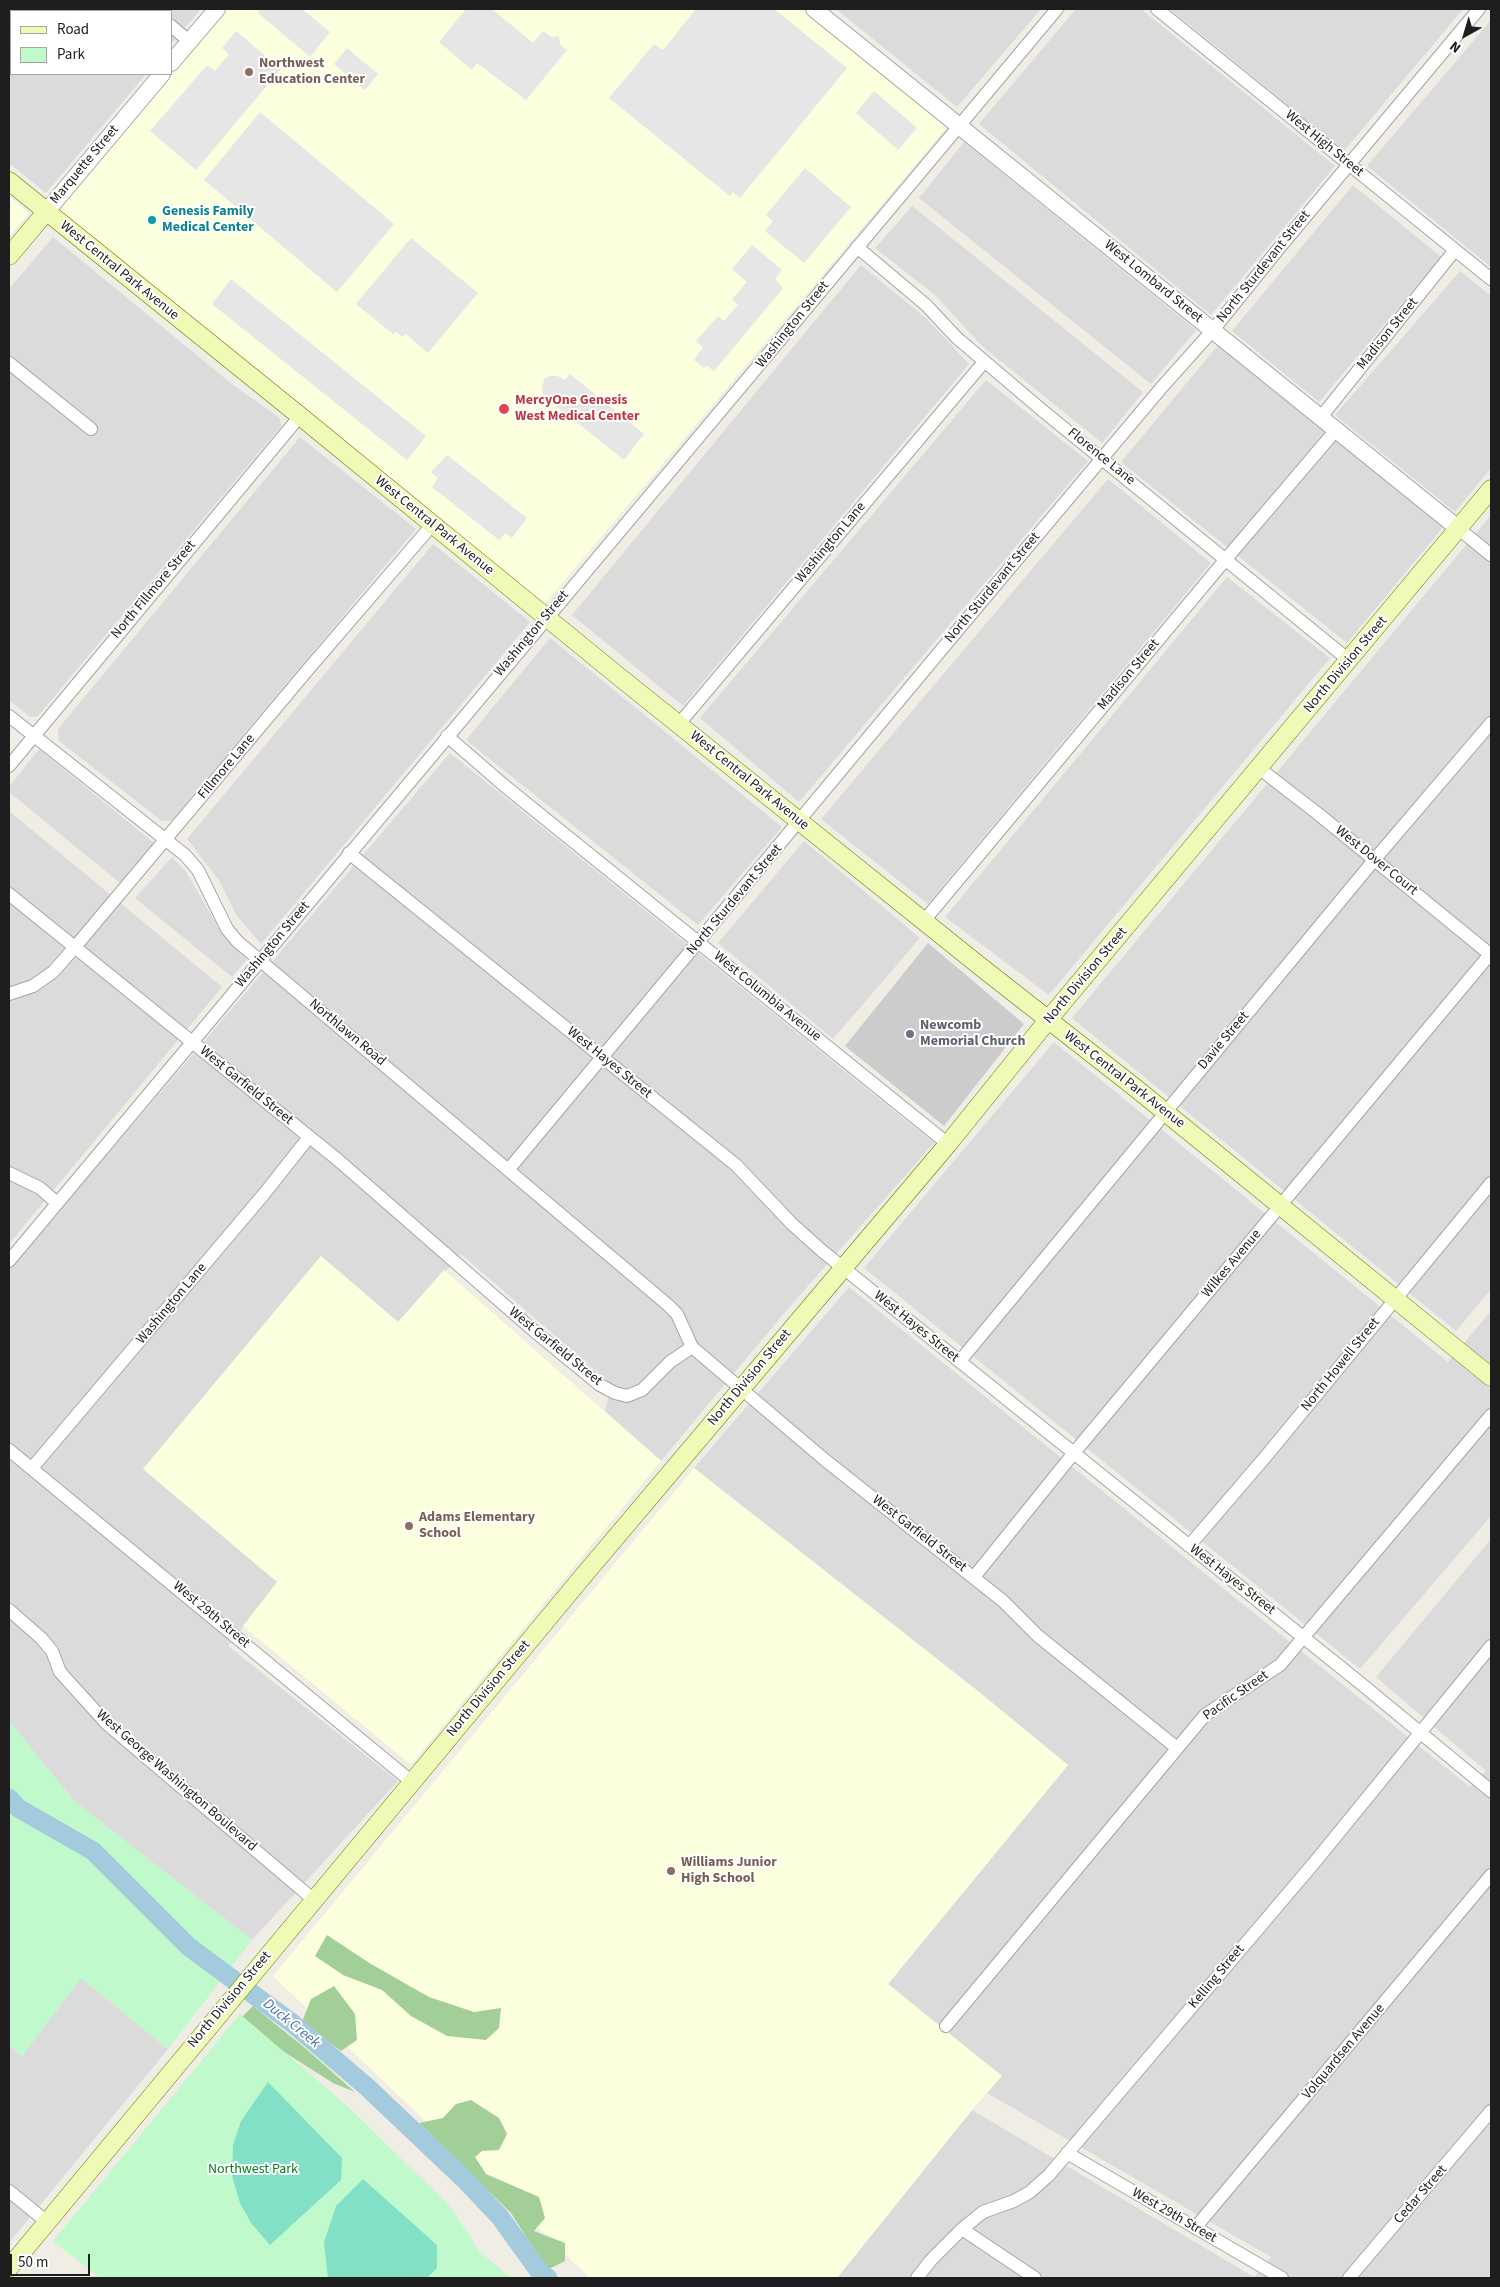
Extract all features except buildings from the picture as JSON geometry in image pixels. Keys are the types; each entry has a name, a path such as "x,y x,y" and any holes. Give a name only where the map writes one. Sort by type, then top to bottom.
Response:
{"main road":[{"name":"West Central Park Avenue","path":"9,181 678,725 1165,1112 1491,1378"},
{"name":"Marquette Street","path":"9,256 46,212"},
{"name":"North Division Street","path":"9,2268 221,2010 948,1144 1048,1020 1260,770 1491,489"}],"street":[{"path":"172,61 217,9"},
{"name":"West Lombard Street","path":"814,9 1491,555"},
{"name":"Washington Street","path":"9,1261 546,617 673,470 856,247 1057,9"},
{"name":"West High Street","path":"1157,9 1491,279"},
{"name":"North Sturdevant Street","path":"509,1169 1102,458 1213,330 1479,9"},
{"path":"172,27 189,41"},
{"name":"Marquette Street","path":"46,212 161,75"},
{"name":"Florence Lane","path":"856,247 926,305 957,338 984,362 1350,660"},
{"name":"Madison Street","path":"1320,417 1455,250"},
{"name":"Washington Lane","path":"678,725 984,362"},
{"path":"9,364 91,429"},
{"name":"North Fillmore Street","path":"9,766 300,416"},
{"name":"Madison Street","path":"924,922 1226,559 1336,430"},
{"name":"Fillmore Lane","path":"9,994 33,986 53,972 75,948 433,524"},
{"name":"Northlawn Road","path":"9,716 185,856 198,870 227,929 238,941 668,1305 677,1314 692,1347"},
{"name":"Davie Street","path":"960,1361 1165,1112 1491,723"},
{"name":"West Columbia Avenue","path":"447,736 506,787 948,1144"},
{"name":"West Dover Court","path":"1260,770 1491,954"},
{"name":"West Hayes Street","path":"349,853 736,1166 792,1224 843,1268 1304,1638 1491,1792"},
{"name":"West Garfield Street","path":"9,894 309,1137 533,1330 607,1389 627,1396 642,1390 670,1362 692,1347 826,1460 974,1577 1003,1601 1038,1636 1177,1748"},
{"name":"Wilkes Avenue","path":"974,1577 1073,1454 1491,954"},
{"name":"Washington Lane","path":"32,1468 264,1194 309,1137"},
{"path":"9,1173 40,1188 57,1203"},
{"name":"North Howell Street","path":"1188,1546 1267,1455 1491,1183"},
{"name":"Pacific Street","path":"946,2026 1205,1715 1280,1665 1491,1415"},
{"name":"West 29th Street","path":"9,1450 412,1782"},
{"name":"West George Washington Boulevard","path":"9,1610 41,1638 52,1651 60,1672 107,1724 314,1900"},
{"name":"Kelling Street","path":"917,2278 931,2260 962,2229 983,2212 1014,2201 1030,2192 1067,2154 1307,1870 1491,1646"},
{"name":"Volquardsen Avenue","path":"1195,2228 1491,1875"},
{"name":"Cedar Street","path":"1349,2278 1491,2111"},
{"name":"West 29th Street","path":"1067,2154 1282,2278"},
{"path":"9,2191 46,2222"},
{"path":"962,2229 1035,2278"}],"shaded area":[{"path":"9,9 201,9 172,43 172,10 10,10 10,75 145,75 46,193 9,163"},
{"name":"MercyOne Genesis West Medical Center","path":"225,9 804,9 948,126 543,606 55,212 170,75 172,75 172,72"},
{"path":"261,9 302,9 330,32 310,57 258,13"},
{"path":"466,9 492,9 533,43 543,31 551,37 559,36 560,44 567,50 526,100 477,63 472,70 439,42"},
{"path":"696,9 774,9 847,68 740,198 733,192 730,196 609,98 654,44 663,50"},
{"path":"836,9 1041,9 957,107"},
{"path":"1076,9 1141,9 1335,166 1211,315 979,124"},
{"path":"1170,9 1463,9 1344,151"},
{"path":"1491,20 1491,267 1367,166"},
{"path":"236,31 281,69 196,170 150,131 207,65 215,71 229,54 222,48"},
{"path":"347,48 378,74 365,90 334,64"},
{"path":"874,91 917,128 898,150 856,113"},
{"path":"260,112 394,224 337,292 204,180"},
{"path":"964,142 1196,330 1151,384 919,198"},
{"path":"805,168 851,207 804,263 765,231 773,221 766,215"},
{"path":"1353,185 1441,257 1319,402 1232,331"},
{"path":"9,196 29,213 9,237"},
{"path":"912,206 1143,392 1102,443 982,346 935,295 875,248"},
{"path":"53,237 233,385 280,418 281,426 38,716 30,717 9,700 9,289"},
{"path":"411,238 478,293 428,353 406,334 403,337 396,332 393,334 356,304"},
{"path":"752,245 782,270 775,279 783,288 714,371 707,366 704,368 694,360 703,347 696,341 718,316 724,321 738,305 732,299 747,282 732,269"},
{"path":"861,265 927,319 969,364 683,706 572,615"},
{"path":"1460,271 1491,296 1491,468 1455,512 1335,415"},
{"path":"231,279 426,436 407,460 212,304"},
{"path":"1219,344 1444,526 1347,643 1121,462"},
{"path":"570,374 644,434 624,460 544,396 542,390 544,379 550,376 557,376 565,380"},
{"path":"986,380 1088,461 799,802 700,718"},
{"path":"300,437 416,529 171,821 162,821 59,741 58,729"},
{"path":"447,455 527,518 512,538 506,533 499,540 432,487 438,478 431,472"},
{"path":"1108,479 1211,563 928,904 821,819"},
{"path":"1491,515 1491,1289 1456,1331 1072,1018"},
{"path":"433,544 530,622 261,944 237,916 219,880 187,839"},
{"path":"1227,577 1330,658 1049,995 945,917"},
{"path":"550,638 782,827 698,925 466,740"},
{"path":"39,749 154,843 120,883 9,792 9,787"},
{"path":"450,753 934,1143 785,1312 661,1461 605,1411 612,1385 461,1254 398,1322 321,1256 143,1469 278,1582 228,1646 398,1781 252,1940 74,1801 9,1721 9,1270"},
{"path":"9,811 222,987 9,1244"},
{"path":"804,841 920,938 833,1039 718,943"},
{"path":"172,857 186,872 224,937 247,959 232,977 135,898"},
{"path":"928,943 1024,1024 944,1126 845,1046"},
{"path":"1054,1042 1448,1362 1491,1311 1491,1516 1360,1669 864,1268"},
{"name":"Adams Elementary School","path":"321,1256 398,1322 444,1270 661,1461 411,1765 243,1626 277,1582 143,1469"},
{"path":"849,1287 1470,1787 1486,1771 1376,1677 1491,1539 1491,2278 837,2278 972,2110 1254,2277 1271,2257 987,2093 1001,2076 888,1984 1068,1765 974,1688 694,1468"},
{"name":"Williams Junior High School","path":"694,1468 974,1688 1068,1765 888,1984 1002,2076 972,2110 837,2278 590,2278 273,1976"},
{"path":"81,1978 168,2049 9,2243 9,2046 22,2056"}],"green space":[{"path":"9,1721 74,1801 252,1940 168,2049 81,1978 22,2056 9,2046"},
{"path":"327,1935 371,1964 429,1997 474,2012 501,2008 499,2028 486,2040 447,2036 411,2016 382,1990 343,1975 315,1956"},
{"path":"334,1986 355,2014 357,2040 341,2051 302,2022 311,1999"},
{"path":"253,2006 355,2092 333,2083 237,2022"},
{"name":"Northwest Park","path":"240,2014 345,2104 449,2205 480,2252 511,2278 100,2278 53,2241"},
{"path":"268,2082 342,2158 341,2180 270,2245 251,2223 240,2203 232,2176 233,2145 241,2121"},
{"path":"471,2100 499,2118 507,2134 499,2150 482,2151 475,2157 486,2174 539,2197 545,2218 534,2231 565,2243 565,2261 547,2270 511,2213 419,2123 443,2118 456,2104"},
{"path":"363,2179 437,2245 437,2268 427,2278 328,2278 324,2242 336,2206"}],"waterway":[{"name":"Duck Creek","path":"9,1798 18,1808 93,1851 189,1947 292,2023 367,2087 464,2179 500,2217 541,2274 548,2278"}],"place":[{"name":"Northwest Education Center","path":"249,72"},
{"name":"Genesis Family Medical Center","path":"152,220"},
{"name":"MercyOne Genesis West Medical Center","path":"504,409"},
{"name":"Newcomb Memorial Church","path":"910,1034"},
{"name":"Adams Elementary School","path":"409,1526"},
{"name":"Williams Junior High School","path":"671,1871"}]}
